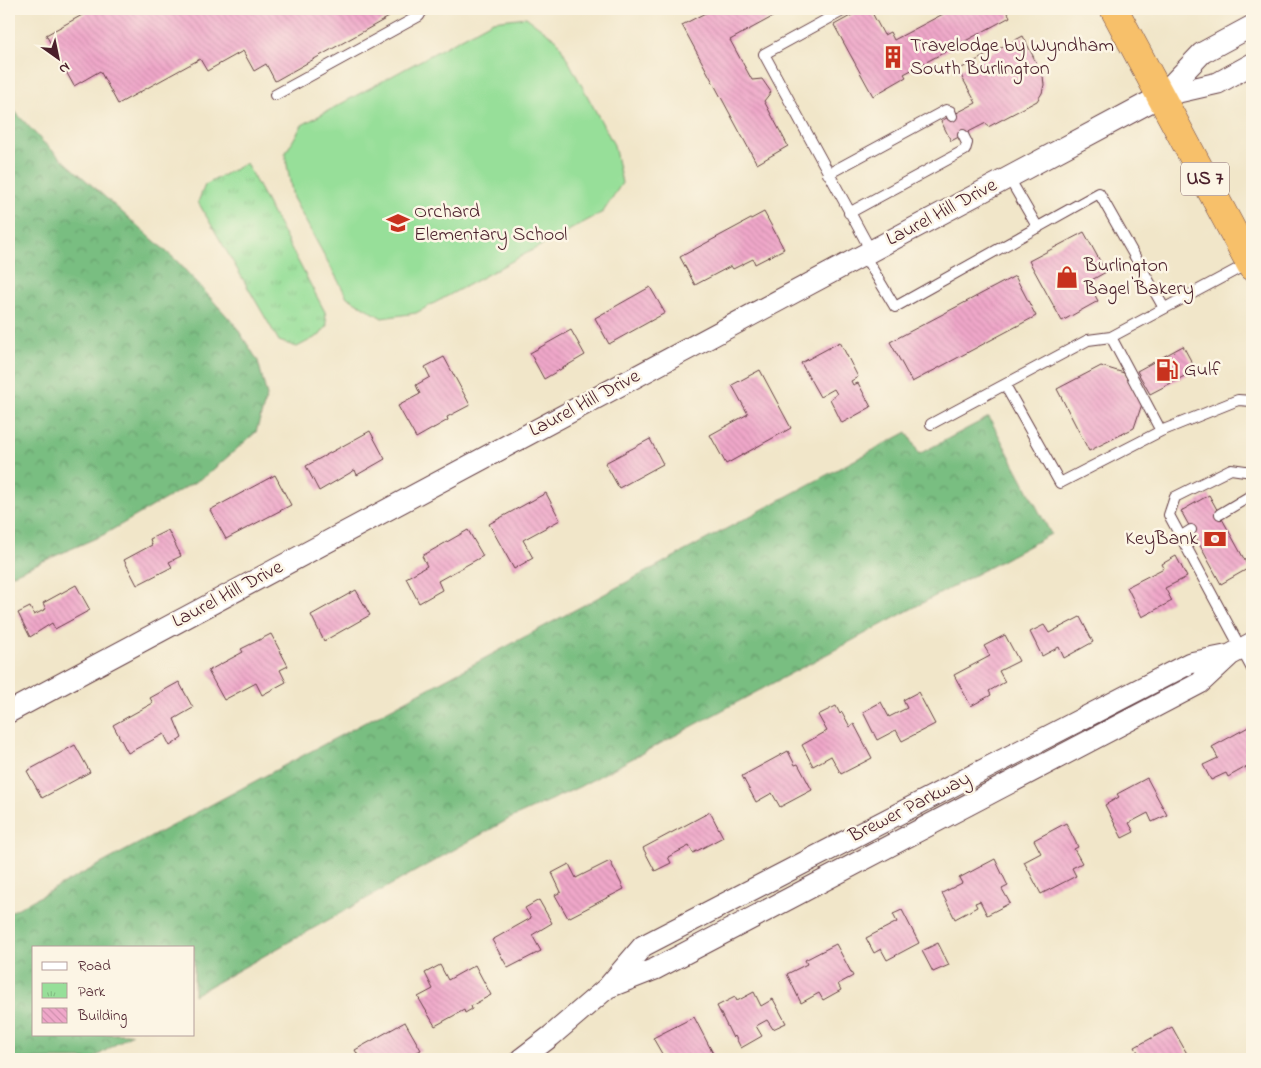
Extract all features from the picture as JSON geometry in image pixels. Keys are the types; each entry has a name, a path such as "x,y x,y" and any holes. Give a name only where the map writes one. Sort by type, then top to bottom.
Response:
{"highway":[{"name":"US 7","path":"1114,9 1251,265"}],"street":[{"path":"1162,96 1202,53 1252,26"},
{"path":"1162,96 1218,83 1252,64"},
{"name":"Laurel Hill Drive","path":"9,712 1162,96"},
{"name":"Brewer Parkway","path":"521,1059 607,988 642,946 1190,663 1241,649"}],"lane":[{"path":"275,95 419,16 423,9"},
{"path":"846,9 764,54 850,213 867,253 896,307 1099,193 1164,308"},
{"path":"828,174 946,110 950,111 952,116"},
{"path":"850,213 965,150 967,143 963,135"},
{"path":"1009,178 1038,228"},
{"path":"931,424 1088,340 1110,337 1251,265"},
{"path":"1110,337 1161,431"},
{"path":"1005,385 1060,483 1161,431 1238,400 1252,401"},
{"path":"1252,472 1231,469 1175,497 1168,515 1252,669"},
{"path":"1220,514 1252,495"},
{"path":"1180,537 1192,530"}],"green space":[{"path":"526,17 557,40 614,145 622,183 603,212 416,313 382,318 347,297 293,198 285,154 302,125 493,21"},
{"path":"9,105 43,142 177,261 235,325 258,361 267,396 256,432 207,475 103,535 9,576"},
{"path":"246,163 325,312 327,325 320,335 297,347 279,341 198,202 205,185"},
{"path":"989,417 1051,534 579,787 509,819 195,994 195,946 32,946 32,1036 129,1036 92,1059 9,1059 9,913 907,432 919,454"}],"building":[{"path":"93,9 384,9 389,17 275,81 266,64 254,71 243,51 207,71 200,59 118,104 100,71 74,86 46,35"},
{"path":"713,9 787,9 730,40 752,80 762,79 771,92 764,101 788,146 757,164 682,25"},
{"name":"Travelodge by Wyndham South Burlington","path":"863,9 870,9 884,35 890,32 894,40 943,14 940,9 1006,9 1010,17 904,74 906,77 873,96 834,25"},
{"path":"1023,36 1043,76 1044,85 1037,101 988,127 986,123 951,141 941,121 976,103 958,70"},
{"path":"764,212 784,249 755,264 753,259 733,269 731,266 695,285 680,257"},
{"name":"Burlington Bagel Bakery","path":"1084,232 1106,272 1088,282 1098,301 1062,321 1029,261"},
{"path":"1015,276 1036,316 912,382 890,342"},
{"path":"650,287 665,313 609,344 595,318"},
{"path":"571,330 585,355 544,379 530,353"},
{"path":"840,342 858,377 851,381 853,385 858,383 871,407 842,423 830,399 837,394 834,389 820,397 801,363"},
{"name":"Gulf","path":"1183,346 1196,370 1150,394 1137,371"},
{"path":"444,357 470,405 447,417 448,420 416,438 398,406 420,394 416,385 430,377 425,367"},
{"path":"1101,366 1124,373 1142,404 1134,428 1089,451 1057,389"},
{"path":"760,370 791,428 726,464 710,435 748,414 732,385"},
{"path":"370,431 385,459 357,475 355,470 319,491 306,466"},
{"path":"650,439 663,464 619,488 605,463"},
{"path":"275,475 291,505 226,539 210,510"},
{"path":"546,493 560,520 523,540 533,558 514,569 489,524"},
{"path":"1209,495 1249,568 1221,584 1181,511"},
{"path":"168,530 181,556 169,562 172,567 137,585 124,560 152,545 150,539"},
{"path":"468,530 483,556 438,581 442,590 419,603 406,578 427,566 422,556"},
{"path":"1176,556 1187,577 1165,588 1172,601 1142,617 1127,587 1164,568 1162,564"},
{"path":"76,585 90,610 55,629 52,623 30,637 18,613 30,607 34,615 46,609 43,603"},
{"path":"356,590 370,615 324,641 311,615"},
{"path":"1080,617 1093,642 1064,658 1059,647 1042,656 1030,632 1044,625 1049,633"},
{"path":"271,634 288,666 280,670 286,682 262,695 256,683 224,700 208,671 243,652 241,649"},
{"path":"1005,635 1019,661 999,671 1005,682 989,691 991,695 971,706 954,675 990,656 984,646"},
{"path":"179,682 193,708 174,719 182,738 170,746 164,734 128,753 113,725 153,703 150,698"},
{"path":"918,692 935,724 902,741 896,730 877,740 863,712 881,702 889,717 907,708 903,700"},
{"path":"836,706 840,714 842,712 850,727 854,724 872,758 841,774 831,756 813,766 802,745 827,731 818,715"},
{"path":"1252,725 1252,779 1246,767 1228,777 1226,773 1211,780 1203,765 1218,758 1212,747"},
{"path":"75,745 90,772 42,798 27,771"},
{"path":"788,751 795,765 798,764 812,790 780,807 772,793 756,802 742,776"},
{"path":"1147,778 1167,815 1152,822 1148,813 1129,823 1134,832 1122,838 1105,805 1119,797 1117,794"},
{"path":"710,812 723,837 693,853 689,846 668,857 671,863 655,871 643,848"},
{"path":"1066,823 1078,847 1074,849 1082,863 1072,868 1076,876 1041,894 1024,862 1041,853 1034,840"},
{"path":"995,859 1008,886 1002,889 1010,903 987,915 980,901 975,903 977,907 955,919 942,893 962,883 959,878"},
{"path":"610,861 624,889 568,918 555,895 561,892 552,873 569,864 576,878"},
{"path":"539,900 552,923 532,935 541,951 508,968 492,940 531,918 525,908"},
{"path":"902,910 919,943 887,960 881,949 874,953 866,938 897,922 893,914"},
{"path":"938,943 949,965 933,972 922,951"},
{"path":"836,944 853,976 838,984 841,990 823,1000 819,993 801,1003 787,974 807,964 805,960"},
{"path":"440,965 448,980 475,965 491,995 471,1006 472,1009 465,1013 464,1010 435,1026 418,997 433,989 425,973"},
{"path":"754,992 761,1006 773,999 786,1023 773,1029 767,1020 756,1026 762,1036 741,1048 735,1036 733,1038 717,1006 735,997 737,1001"},
{"path":"694,1017 716,1059 689,1059 688,1056 682,1059 665,1059 653,1038"},
{"path":"405,1022 421,1050 404,1059 360,1059 355,1050"},
{"path":"1172,1027 1190,1059 1142,1059 1135,1047"}],"place":[{"name":"Travelodge by Wyndham South Burlington","path":"893,57"},
{"name":"Orchard Elementary School","path":"398,223"},
{"name":"Burlington Bagel Bakery","path":"1067,277"},
{"name":"Gulf","path":"1167,370"},
{"name":"KeyBank","path":"1215,539"}]}
